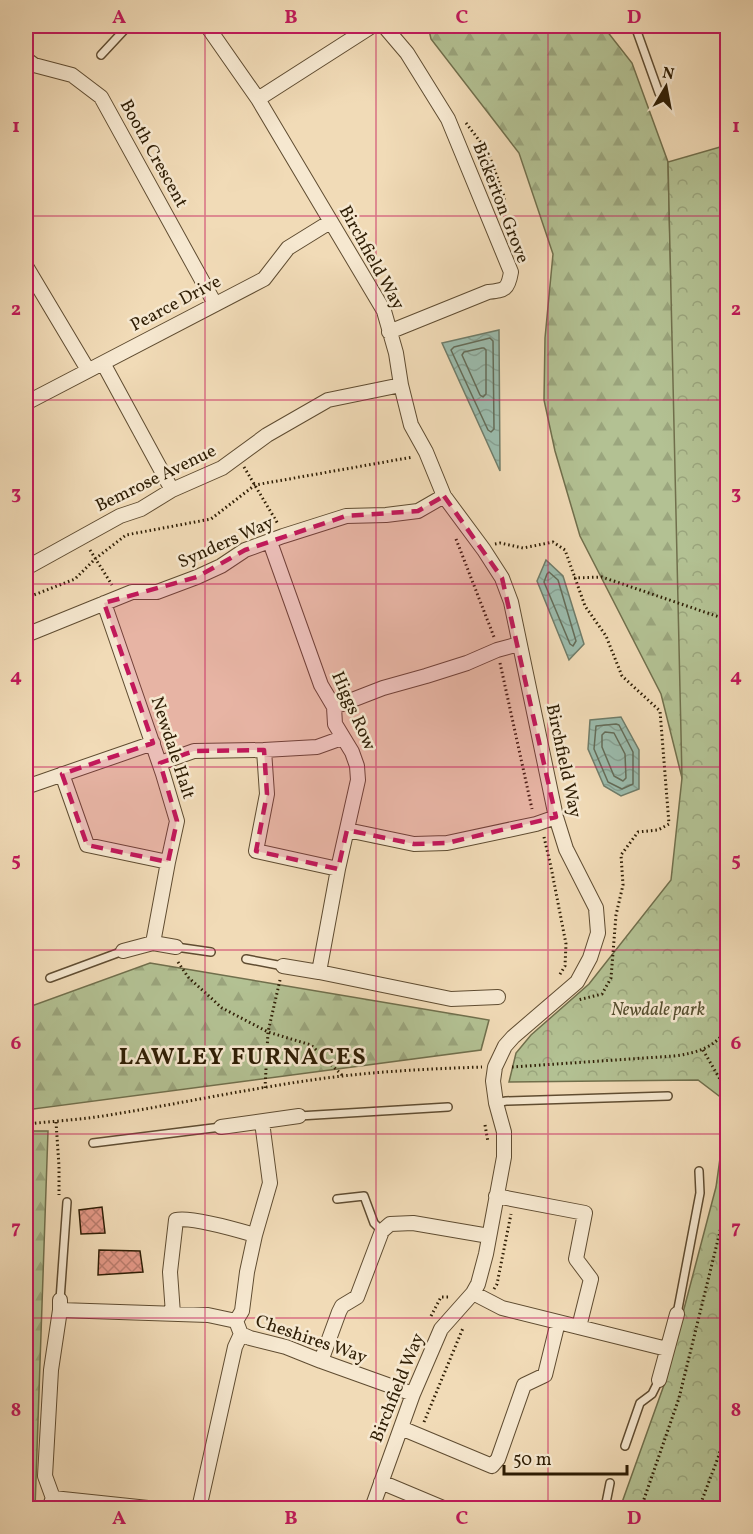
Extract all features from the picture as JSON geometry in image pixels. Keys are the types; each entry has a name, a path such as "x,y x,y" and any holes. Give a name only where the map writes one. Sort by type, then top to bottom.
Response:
{"street":[{"name":"Birchfield Way","path":"207,26 258,99 384,311 396,353 411,425 426,452 444,496 502,578 511,602 556,817 566,849 596,908 598,933 591,958 577,982 513,1037 505,1046 495,1067 492,1081 504,1132 504,1157 478,1284 473,1293 441,1329 412,1394 372,1509"},
{"path":"258,99 372,26"},
{"name":"Bickerton Grove","path":"384,26 407,53 448,119 511,272 509,284 503,290 488,292 389,332"},
{"name":"Booth Crescent","path":"26,59 34,65 72,75 101,97 215,304"},
{"name":"Pearce Drive","path":"26,403 264,279 288,248 330,222"},
{"path":"26,266 88,370"},
{"path":"103,363 171,490"},
{"name":"Bemrose Avenue","path":"26,568 120,516 141,509 171,490 222,468 267,435 328,400 401,385"},
{"name":"Synders Way","path":"26,635 132,592 157,592 197,577 221,566 245,550 276,539 346,516 418,511 444,496"},
{"name":"Higgs Row","path":"276,539 321,685 334,706 335,724 357,766 358,780 338,869 319,972"},
{"name":"Newdale Halt","path":"104,603 160,763 177,821 153,943"},
{"path":"334,706 519,644"},
{"path":"160,763 194,751 317,747 342,738"},
{"path":"26,787 153,743"},
{"path":"264,750 267,794 256,851 338,869"},
{"path":"62,774 87,845 168,862"},
{"path":"347,830 414,844 447,843 536,824 556,817"},
{"path":"123,951 153,943 172,946"},
{"path":"283,966 451,999 498,997"},
{"path":"221,1127 299,1116"},
{"path":"200,1509 235,1347 247,1272 270,1183 262,1122"},
{"path":"496,1196 585,1213 576,1259 591,1279 579,1327"},
{"path":"173,1314 170,1272 176,1220 191,1220 255,1235"},
{"path":"321,1361 342,1306 357,1297 382,1230 390,1224 413,1223 489,1236"},
{"path":"473,1293 502,1308 667,1349"},
{"path":"60,1305 51,1370 45,1476 51,1503 148,1509"},
{"name":"Cheshires Way","path":"60,1305 208,1315 238,1327 250,1338 286,1347 412,1394"},
{"path":"659,1380 677,1314"},
{"path":"401,1428 492,1466 498,1459 524,1385 545,1375 558,1322"},
{"path":"381,1482 443,1509"}],"lane":[{"path":"101,55 128,26"},
{"path":"635,26 659,93"},
{"path":"172,946 211,952"},
{"path":"50,978 123,951"},
{"path":"246,959 283,966"},
{"path":"496,1103 668,1096"},
{"path":"299,1116 448,1107"},
{"path":"93,1143 221,1127"},
{"path":"677,1314 700,1193 699,1171"},
{"path":"337,1199 364,1196 374,1223 382,1230"},
{"path":"60,1305 67,1202"},
{"path":"625,1446 640,1403 652,1394 659,1380"},
{"path":"605,1509 610,1483"}],"path":[{"path":"26,598 75,579 95,559 126,535 211,519 255,484 413,458 426,452"},
{"path":"238,456 277,522 276,539"},
{"path":"82,537 118,597"},
{"path":"456,538 494,638 536,824 544,837 551,867 566,944 565,966 556,982"},
{"path":"484,550 500,543 523,548 553,542 565,550 585,606 606,636 622,676 660,711 669,824 657,830 638,832 621,855 623,885 616,915 611,978 602,994 571,1002"},
{"path":"574,578 602,577 728,620"},
{"path":"172,946 188,977 222,1008 268,1032 311,1045 343,1076"},
{"path":"265,1088 268,1032 283,966"},
{"path":"26,1124 119,1114 343,1076 445,1068 674,1056 703,1050 728,1028"},
{"path":"703,1050 728,1093"},
{"path":"484,1118 489,1149"},
{"path":"641,1509 679,1398 728,1201"},
{"path":"429,1320 441,1298 455,1297"},
{"path":"418,1436 465,1324"},
{"path":"699,1509 728,1422"}],"highlighted area":[{"path":"444,496 502,578 556,817 447,843 414,844 347,830 338,869 256,851 267,794 264,750 194,751 160,763 177,821 168,862 87,845 62,774 153,743 104,603 197,577 245,550 346,516 418,511"}],"green space":[{"path":"428,26 603,26 632,63 668,162 671,284 728,655 682,778 661,694 580,536 555,451 544,400 545,338 553,254 519,153 431,39"},
{"name":"Newdale park","path":"727,145 727,1102 698,1080 509,1082 516,1053 531,1035 589,984 671,880 682,778 668,162"},
{"path":"150,963 489,1020 481,1050 26,1110 26,1008"},
{"path":"727,1108 727,1508 620,1508 664,1385 716,1187"},
{"path":"26,1131 48,1131 35,1508 26,1508"}],"water":[{"path":"499,330 500,471 442,343"},
{"path":"546,560 563,576 584,644 569,660 537,581"},
{"path":"621,717 639,750 639,789 621,796 604,786 588,749 590,720"}],"building":[{"path":"102,1207 105,1233 81,1234 79,1210"},
{"path":"99,1250 140,1251 143,1272 98,1275"}],"district":[{"name":"LAWLEY FURNACES","path":"243,1058"}]}
